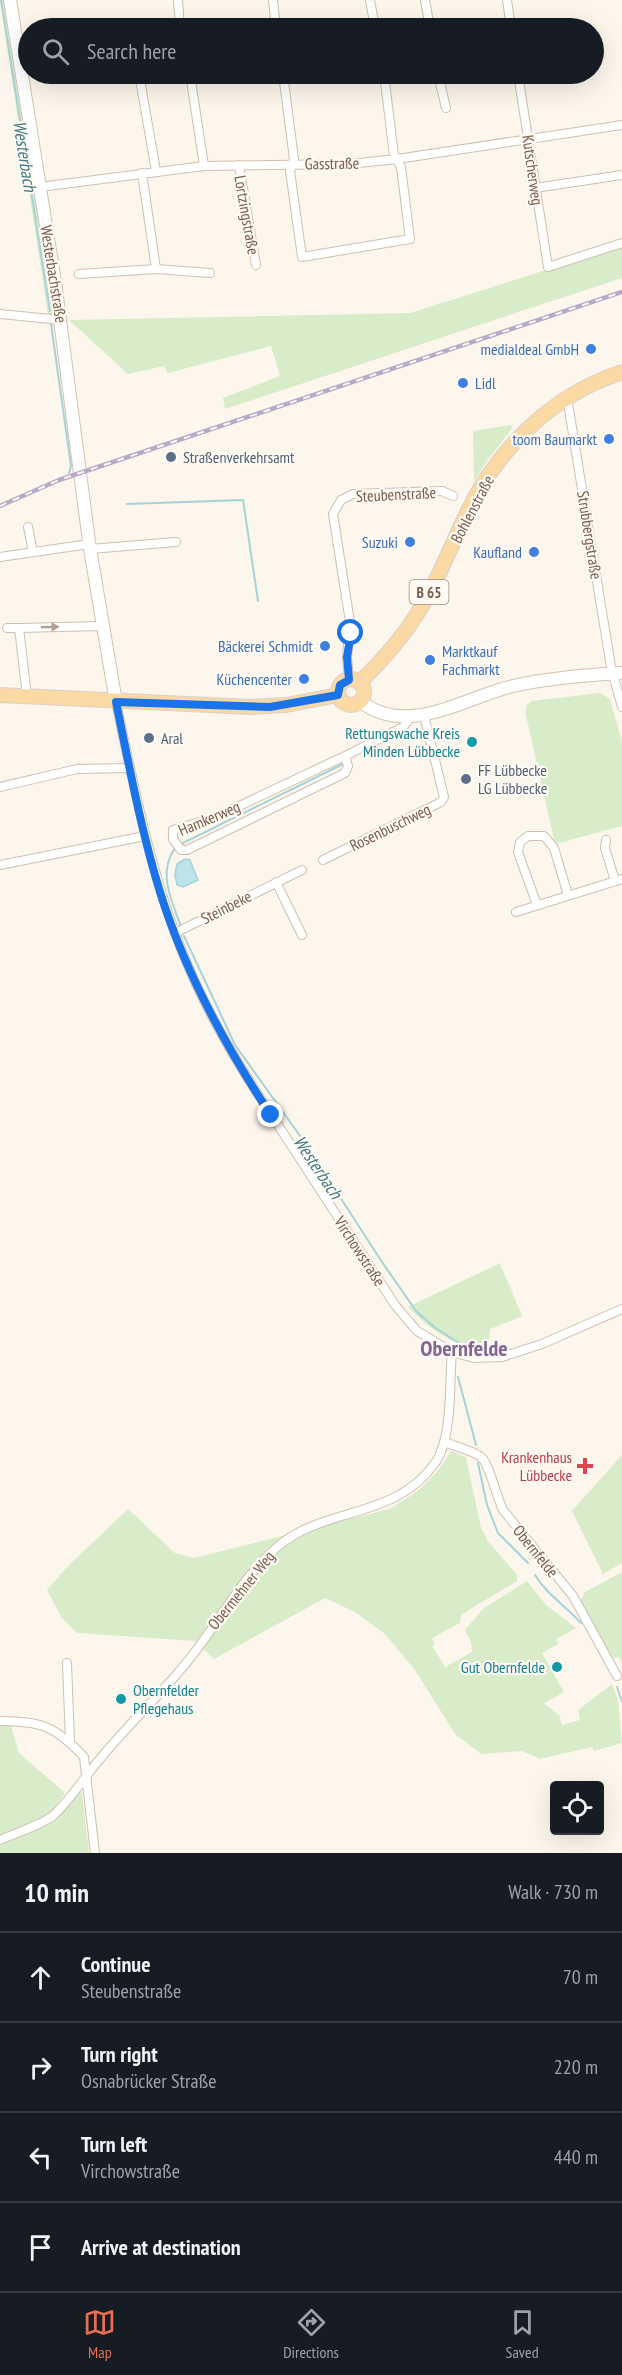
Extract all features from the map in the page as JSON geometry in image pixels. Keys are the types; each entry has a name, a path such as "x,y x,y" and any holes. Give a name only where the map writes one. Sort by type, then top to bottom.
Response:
{"main road":[{"name":"Westerbachstraße","path":"10,0 18,50"},
{"name":"Westerbachstraße","path":"23,84 61,320 89,547 116,702"},
{"name":"Bohlenstraße","path":"354,681 388,654 412,623 480,488 502,457 536,419 567,397 622,372"},
{"path":"360,701 382,714 418,715 512,686 571,676 617,673"},
{"path":"354,681 363,690 360,701 353,705 345,704 338,695 340,685 354,681"},
{"path":"0,695 116,702 270,707 338,695"}],"street":[{"path":"178,0 179,18"},
{"path":"273,0 275,18"},
{"path":"370,0 373,18"},
{"path":"426,0 429,18"},
{"path":"507,0 510,18"},
{"path":"141,84 156,171"},
{"path":"192,84 204,166"},
{"path":"284,84 292,164 290,171 302,257 410,239 401,167 394,155 385,84"},
{"path":"440,84 446,108"},
{"name":"Kutscherweg","path":"520,84 548,267 622,243"},
{"name":"Gasstraße","path":"40,187 204,166 349,164 397,159 622,125"},
{"name":"Lortzingstraße","path":"239,165 256,265"},
{"path":"142,173 156,269"},
{"path":"535,188 622,175"},
{"path":"79,274 156,269 210,273"},
{"path":"0,314 61,320"},
{"name":"Strubbergstraße","path":"567,397 622,707"},
{"name":"Steubenstraße","path":"354,681 347,657 350,622 333,513 341,500 353,494 442,491 453,496"},
{"path":"28,527 33,552"},
{"path":"0,557 89,547 176,542"},
{"path":"7,628 102,626"},
{"path":"19,628 27,696"},
{"name":"Virchowstraße","path":"116,702 145,836 160,892 201,993 245,1075 389,1295 417,1331 452,1352 474,1358 502,1357 573,1332 622,1309"},
{"name":"Hamkerweg","path":"345,756 348,766 345,773 187,850 181,850 174,839 173,830 216,817 403,727 418,715"},
{"name":"Rosenbuschweg","path":"323,860 441,802 444,796 418,715"},
{"path":"0,787 78,770 130,768"},
{"path":"0,865 145,836"},
{"path":"537,905 518,852 520,842 528,836 544,836 554,848 568,895"},
{"path":"516,912 618,880 605,848 606,840"},
{"name":"Steinbeke","path":"175,933 302,870"},
{"path":"276,882 302,934"},
{"name":"Obermehner Weg","path":"0,1840 52,1817 133,1718 183,1667 228,1602 278,1546 295,1533 360,1513 392,1500 419,1482 436,1462 445,1442 452,1352"},
{"name":"Obernfelde","path":"445,1442 480,1455 485,1461 496,1497 503,1510 573,1596 617,1676"},
{"path":"67,1664 70,1742"},
{"path":"0,1721 34,1722 50,1728 70,1742 84,1757 95,1853"}],"green space":[{"path":"0,0 5,0 55,313 48,316"},
{"path":"622,246 622,278 225,409 223,398 280,376 271,346 168,373 164,366 128,374 69,320 410,313"},
{"path":"510,425 513,427 474,482 473,431"},
{"path":"600,693 610,699 622,742 622,826 555,844 525,711 527,705 532,701"},
{"path":"500,1263 522,1316 490,1329 488,1353 464,1346 444,1336 426,1324 408,1307"},
{"path":"451,1451 466,1457 481,1528 488,1541 517,1575 517,1581 462,1614 460,1623 432,1638 435,1644 432,1646 445,1667 472,1652 471,1642 465,1630 484,1608 527,1581 546,1605 576,1628 556,1639 558,1644 542,1653 564,1692 544,1703 559,1715 562,1725 580,1720 578,1710 612,1684 618,1700 622,1743 594,1751 592,1747 540,1759 522,1751 481,1754 455,1734 415,1670 385,1634 355,1612 325,1598 214,1659 195,1641 77,1633 62,1618 47,1590 68,1566 128,1509 175,1553 194,1558 389,1509 424,1485"},
{"path":"622,1455 622,1563 603,1574 572,1511"},
{"path":"622,1572 622,1663 619,1657 610,1658 580,1602 585,1592"},
{"path":"0,1723 10,1723 19,1753 65,1793 50,1814 0,1836"},
{"path":"78,1792 82,1793 89,1853 0,1853 0,1844 54,1819"}],"water":[{"path":"185,859 190,860 198,880 183,887 177,885 175,875 177,864"}],"waterway":[{"name":"Westerbach","path":"1,0 50,311"},
{"name":"Westerbach","path":"51,324 71,466 69,473"},
{"name":"Westerbach","path":"127,504 243,500 258,601"},
{"name":"Westerbach","path":"181,844 343,764"},
{"name":"Westerbach","path":"175,848 167,868 167,877 170,897 181,927"},
{"name":"Westerbach","path":"184,936 235,1045 303,1140 382,1262 416,1311 434,1327 462,1345"},
{"name":"Westerbach","path":"458,1377 476,1445"},
{"name":"Westerbach","path":"478,1463 487,1505 498,1533 528,1563"},
{"name":"Westerbach","path":"535,1575 545,1589 581,1623"},
{"name":"Westerbach","path":"617,1687 622,1702"}],"railway":[{"path":"0,506 59,480 622,292"}],"place":[{"name":"medialdeal GmbH","path":"591,349"},
{"name":"Lidl","path":"463,383"},
{"name":"toom Baumarkt","path":"609,439"},
{"name":"Straßenverkehrsamt","path":"171,457"},
{"name":"Suzuki","path":"410,542"},
{"name":"Kaufland","path":"534,552"},
{"name":"Bäckerei Schmidt","path":"325,646"},
{"name":"Marktkauf Fachmarkt","path":"430,660"},
{"name":"Küchencenter","path":"304,679"},
{"name":"Aral","path":"149,738"},
{"name":"Rettungswache Kreis Minden Lübbecke","path":"472,742"},
{"name":"FF Lübbecke LG Lübbecke","path":"466,779"},
{"name":"Krankenhaus Lübbecke","path":"585,1466"},
{"name":"Gut Obernfelde","path":"557,1667"},
{"name":"Obernfelder Pflegehaus","path":"121,1699"}],"district":[{"name":"Obernfelde","path":"464,1348"}],"route":[{"path":"271,1115 221,1034 182,952 160,892 145,836 116,702 270,707 338,695 340,685 349,680 347,657 351,633"}]}
